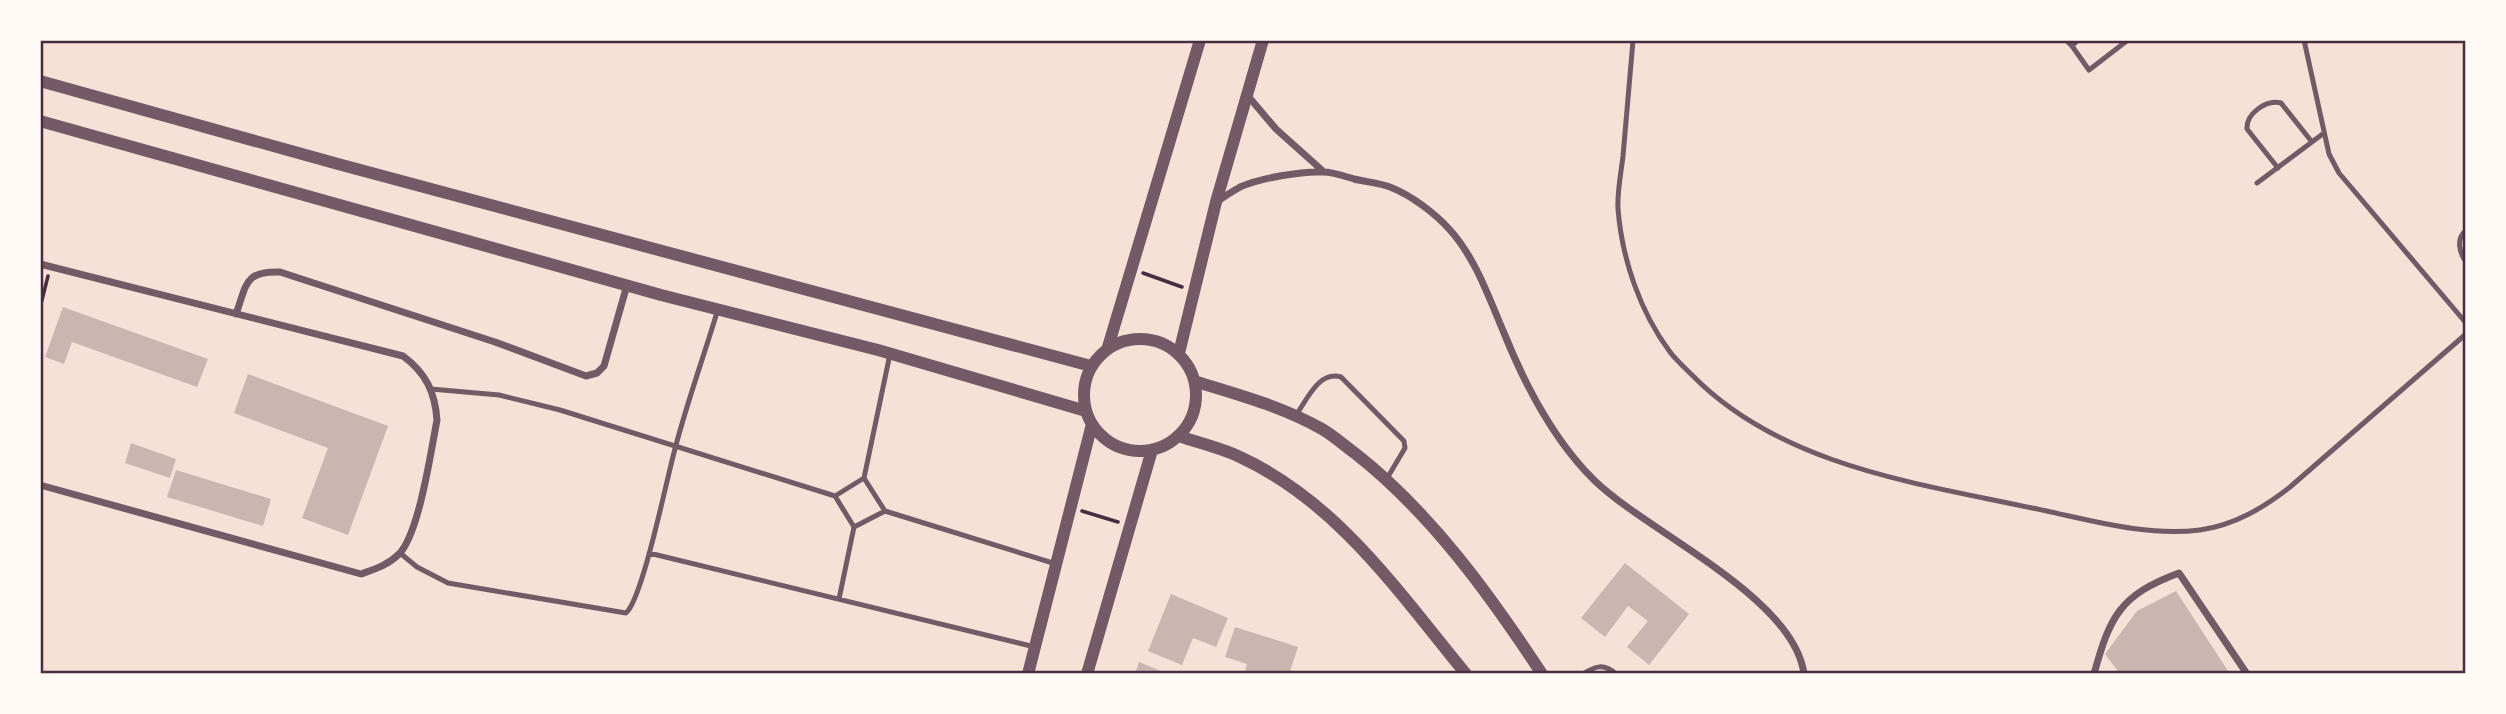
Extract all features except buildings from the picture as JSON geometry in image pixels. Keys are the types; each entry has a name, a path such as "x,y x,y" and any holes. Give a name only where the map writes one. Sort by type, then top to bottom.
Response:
{"street":[{"path":"1108,347 1134,338 1151,339 1168,345 1187,363 1197,382 1196,406 1190,423 1179,436 1152,450 1140,452 1121,448 1104,439 1089,418 1083,396 1085,380 1091,366 1108,347 1200,40"},
{"path":"1179,353 1216,202 1263,40"},
{"path":"40,81 338,164 1091,366"},
{"path":"1248,96 1276,129 1324,172"},
{"path":"40,121 627,285 891,354 1089,418"},
{"path":"1216,202 1241,187 1284,176 1324,172 1391,188 1419,204 1450,229 1468,254 1532,392 1563,442 1594,480 1769,610 1803,661 1804,674"},
{"path":"40,264 403,356 417,367 431,389 436,400 437,420 412,535 400,553 382,567 361,574 40,485"},
{"path":"236,314 251,277 260,271 280,272 495,342 586,376 597,373 604,366 627,285"},
{"path":"1197,382 1260,401 1324,430 1386,480 1477,582 1542,674"},
{"path":"1028,674 1070,507 1089,418"},
{"path":"1179,436 1239,457 1288,485 1325,513 1365,551 1466,674"},
{"path":"1087,674 1152,450"},
{"path":"2094,674 2105,634 2123,606 2155,582 2179,573 2247,674"}],"lane":[{"path":"1633,40 1618,208 1626,258 1643,307 1670,352 1708,391 1752,423 1850,465 1905,481 2134,529 2200,530 2232,522 2262,508 2290,487 2466,334"},
{"path":"2066,40 2089,69 2127,40"},
{"path":"2071,46 2078,40"},
{"path":"2304,40 2329,154 2339,173 2466,323"},
{"path":"2278,168 2247,129 2246,122 2250,116 2268,102 2281,103 2312,142"},
{"path":"2257,183 2324,133"},
{"path":"2466,230 2460,235 2459,241 2459,249 2466,262"},
{"path":"400,553 417,567 448,583 626,613 632,605 649,553 676,446 718,309"},
{"path":"891,354 864,478 885,511 1056,564"},
{"path":"1295,416 1323,378 1333,374 1341,377 1404,441 1405,448 1386,480"},
{"path":"431,389 524,400 835,496 854,527 839,599"},
{"path":"835,496 864,478"},
{"path":"854,527 885,511"},
{"path":"649,553 1035,647"},
{"path":"1583,674 1597,666 1605,666 1616,674"}],"path":[{"path":"40,308 51,267"},
{"path":"1131,269 1195,291"},
{"path":"1070,507 1130,526"}]}
